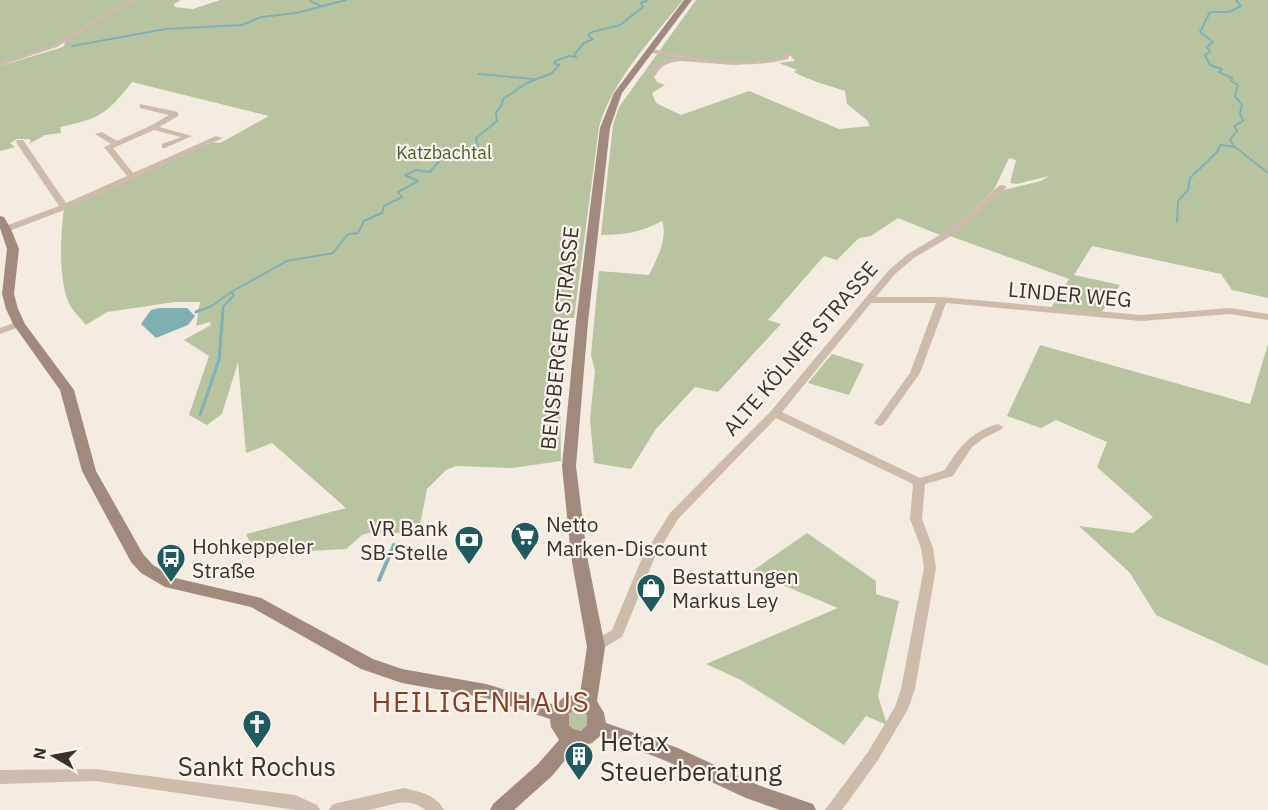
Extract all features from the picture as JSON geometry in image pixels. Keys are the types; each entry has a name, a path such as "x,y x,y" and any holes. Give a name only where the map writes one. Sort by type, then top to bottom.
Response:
{"main road":[{"name":"BENSBERGER STRASSE","path":"588,703 596,646 574,523 568,466 604,128 618,93 688,0"},
{"path":"3,224 13,249 8,294 12,309 19,324 67,390 89,471 137,558 147,569 182,587 255,602 350,655 383,670 428,682 486,692 559,714"},
{"path":"500,810 545,770 573,737 586,735 596,727 597,711 588,703 566,706 559,714 557,719 561,729 573,737"},
{"path":"596,727 671,754 753,792 806,810"}],"street":[{"path":"0,64 55,46 90,23 136,0"},
{"path":"650,51 730,64"},
{"path":"652,75 655,69 668,60 730,64 778,60 786,58 788,53"},
{"path":"131,176 108,147 153,128 175,114 143,106"},
{"path":"153,128 188,136 165,146"},
{"path":"99,134 117,144"},
{"path":"3,224 64,207 219,138"},
{"path":"20,142 64,207"},
{"name":"ALTE KÖLNER STRASSE","path":"596,646 617,633 648,558 674,516 775,413 897,267 953,231 1003,187"},
{"name":"LINDER WEG","path":"869,300 942,300 1116,317 1155,318 1230,311 1268,317"},
{"path":"879,423 915,373 942,300"},
{"path":"0,331 19,324"},
{"path":"775,413 919,482 949,473 965,446 978,435 998,427"},
{"path":"833,810 890,729 908,689 930,568 927,549 916,519 919,482"},
{"path":"0,777 106,776 295,802 312,810"},
{"path":"337,810 404,795 425,800 436,810"}],"green space":[{"name":"Katzbachtal","path":"0,0 181,0 174,4 175,7 193,9 220,0 683,0 624,76 605,109 599,127 574,318 559,318 561,461 512,468 456,466 446,470 427,489 419,530 407,533 369,533 362,535 346,549 255,554 246,534 346,508 272,443 246,453 238,362 222,414 207,425 189,415 209,356 184,340 211,325 210,322 196,326 200,302 175,302 107,312 86,325 71,307 67,297 62,272 61,244 64,207 207,142 220,143 269,116 132,82 101,114 60,127 61,133 45,135 29,144 31,141 29,139 17,139 10,143 15,147 0,151 0,66 60,48 65,42 0,63"},
{"path":"696,0 1268,0 1268,298 1232,290 1221,274 1092,246 1074,275 1120,285 1101,313 1051,308 1069,279 950,236 1000,191 1041,181 1049,176 1017,184 1010,183 1016,160 1009,158 994,190 950,230 940,235 898,218 871,236 859,238 837,260 824,256 768,320 781,324 718,392 695,387 656,429 631,469 594,463 590,419 595,371 591,355 599,271 649,275 664,235 662,221 633,232 601,235 613,125 619,107","holes":["789,54 795,61 779,63 797,70 794,72 807,78 845,91 847,104 867,120 870,126 839,129 749,91 681,115 656,103 652,93 665,85 657,82 653,75 668,60 735,65 786,58"]},
{"path":"1268,344 1268,666 1156,615 1130,573 1079,526 1133,533 1153,517 1097,467 1107,442 1056,420 1041,428 1007,416 1040,345 1250,404"},
{"path":"832,354 864,364 849,395 808,383"},
{"path":"807,533 876,581 876,594 899,601 878,696 887,725 866,716 844,745 741,680 706,664 838,608 751,572"},
{"path":"579,709 587,712 590,720 587,728 579,731 571,728 568,720 571,712"}],"water":[{"path":"187,308 195,316 188,325 156,338 141,324 151,310"}],"waterway":[{"path":"72,46 166,29 242,25 261,17 296,13 346,0"},
{"path":"231,292 287,261 333,253 348,234 358,233 364,221 382,213 384,206 402,197 398,192 418,181 405,175 416,170 430,172 444,155 478,148 476,138 497,121 496,112 502,105 503,99 527,83 552,73 559,65 554,63 555,61 569,56 576,57 574,55 584,43 593,39 588,35 620,25 643,7 641,3 648,0"},
{"path":"1235,147 1230,140 1237,131 1234,126 1243,121 1240,113 1242,105 1235,96 1238,85 1231,81 1232,78 1219,72 1222,69 1210,65 1205,55 1210,52 1207,47 1213,42 1200,32 1210,12 1229,12 1241,6 1236,0"},
{"path":"310,1 321,6"},
{"path":"479,74 534,79"},
{"path":"1177,222 1178,201 1188,190 1190,178 1218,151 1220,145 1235,147"},
{"path":"1235,147 1268,173"},
{"path":"200,310 196,312 212,306 231,292"},
{"path":"223,310 234,295 231,292"},
{"path":"200,415 219,360 223,310"},
{"path":"379,580 394,545"}],"place":[{"name":"Netto Marken-Discount","path":"525,562"},
{"name":"VR Bank SB-Stelle","path":"469,566"},
{"name":"Hohkeppeler Straße","path":"171,584"},
{"name":"Bestattungen Markus Ley","path":"651,614"},
{"name":"Sankt Rochus","path":"257,750"},
{"name":"Hetax Steuerberatung","path":"579,782"}],"district":[{"name":"HEILIGENHAUS","path":"481,701"}]}
